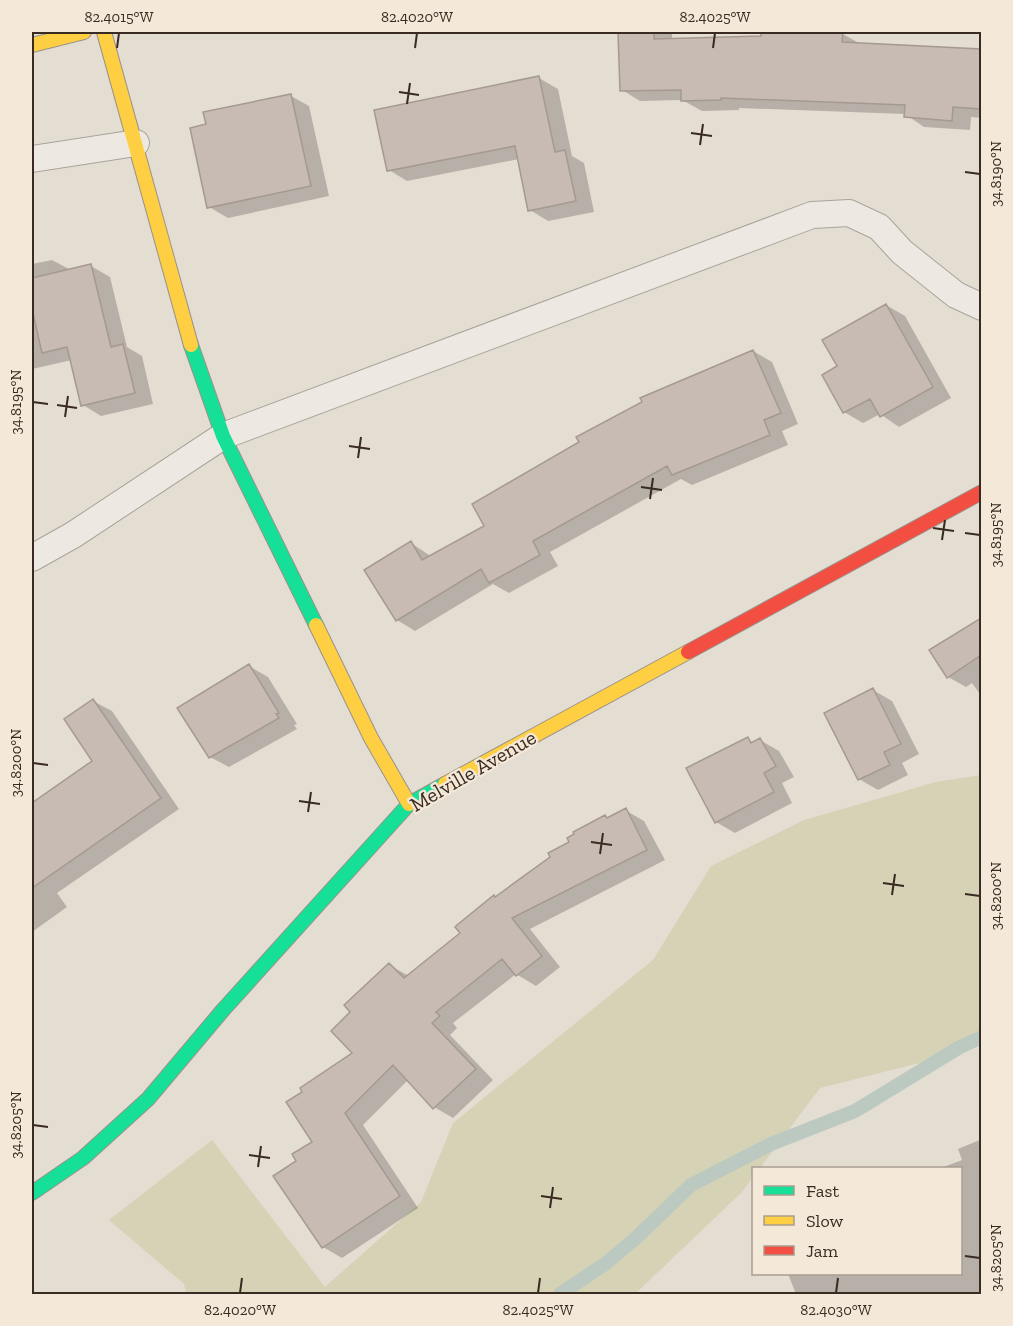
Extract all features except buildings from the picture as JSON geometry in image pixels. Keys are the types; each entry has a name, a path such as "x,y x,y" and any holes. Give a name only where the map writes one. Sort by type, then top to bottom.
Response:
{"street":[{"path":"32,45 84,32"},
{"path":"104,32 194,357 223,436 350,697 409,804"},
{"name":"Melville Avenue","path":"32,1194 83,1158 148,1099 231,1002 409,804 981,492"}],"lane":[{"path":"32,159 136,143"},
{"path":"32,558 73,535 223,436 812,215 849,213 879,227 902,252 947,288 981,308"}],"shaded area":[{"path":"981,775 981,1043 963,1052 820,1088 761,1167 752,1167 752,1178 742,1192 635,1294 186,1294 184,1284 109,1220 212,1140 325,1287 421,1202 453,1123 653,960 711,866 804,820 936,782"}],"waterway":[{"path":"560,1294 605,1264 636,1238 691,1185 771,1144 855,1111 960,1047 982,1037"}],"traffic: fast":[{"path":"191,345 223,436 316,625"},
{"path":"32,1193 83,1158 148,1099 223,1010 409,804 445,784"}],"traffic: slow":[{"path":"32,45 84,32"},
{"path":"104,32 191,345"},
{"path":"316,625 371,738 409,804"},
{"path":"445,784 688,652"}],"traffic: jam":[{"path":"688,652 982,492"}]}
